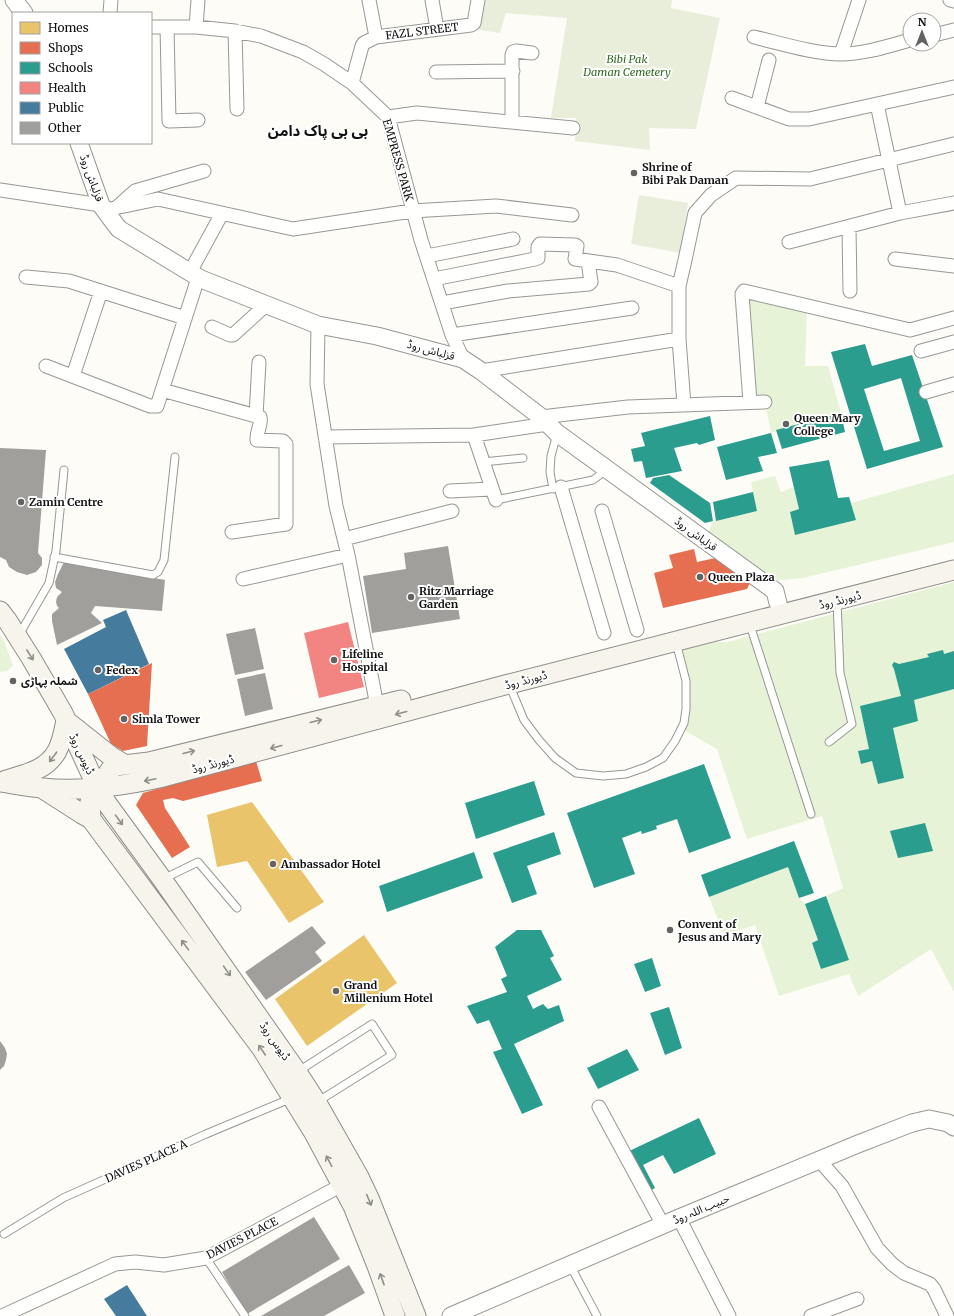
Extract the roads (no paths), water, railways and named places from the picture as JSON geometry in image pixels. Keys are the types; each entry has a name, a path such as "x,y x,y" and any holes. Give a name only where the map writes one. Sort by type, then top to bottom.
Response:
{"main road":[{"name":"ڈیورنڈ روڈ","path":"98,787 110,770 115,766 149,762 377,706 954,557"},
{"name":"ڈیورنڈ روڈ","path":"0,782 43,788 70,789 116,786 159,778 509,684 954,570"},
{"name":"ڈیوس روڈ","path":"0,612 18,637 63,713 106,802 162,879 317,1103 359,1176 416,1316"},
{"path":"0,782 31,773 48,763 58,750 66,720 112,757 124,764"},
{"name":"ڈیوس روڈ","path":"91,819 90,802 98,787"},
{"name":"ڈیوس روڈ","path":"43,788 91,819 262,1049 314,1132 353,1206 395,1316"}],"street":[{"path":"14,0 23,12"},
{"path":"110,12 111,0"},
{"path":"196,27 198,0"},
{"path":"369,0 376,37"},
{"path":"432,0 437,29"},
{"name":"FAZL STREET","path":"352,83 364,43 376,37 473,24 478,0"},
{"path":"841,54 859,0"},
{"path":"950,0 954,1"},
{"name":"EMPRESS PARK","path":"152,27 196,27 235,31 261,36 303,52 352,83 388,117 412,211 452,334 463,359"},
{"path":"167,27 169,121 198,120"},
{"path":"942,32 954,30"},
{"path":"235,31 237,109"},
{"path":"754,37 816,51 841,54 870,50 902,42"},
{"path":"512,122 513,52 532,53"},
{"path":"757,107 769,60"},
{"path":"436,72 512,71"},
{"path":"732,98 789,119 809,119 954,87"},
{"path":"877,104 900,213"},
{"path":"388,117 418,113 573,128"},
{"name":"قزلباش روڈ","path":"79,144 119,229 194,275 318,325 376,336 463,359 481,371 548,425 607,469 775,591 778,603"},
{"path":"684,405 679,339 679,286 696,211 712,193 739,177 810,179 954,144"},
{"path":"108,208 134,191 204,171"},
{"path":"0,190 108,208 158,199 293,229 412,211 496,206 572,215"},
{"path":"789,242 900,213 954,203"},
{"path":"46,366 150,406 157,406 185,318 194,275 220,217"},
{"path":"849,227 850,291"},
{"path":"427,256 513,240"},
{"path":"434,279 535,259 538,258 538,247 540,244 577,245 575,260 617,265 679,286"},
{"path":"895,259 954,266"},
{"path":"442,303 508,291 589,284 591,282 588,261"},
{"path":"26,277 69,280 185,318"},
{"path":"73,376 101,291"},
{"path":"750,402 742,294 744,291 910,330 954,318"},
{"path":"212,327 233,334 266,305"},
{"path":"452,334 632,308"},
{"path":"318,325 317,384 325,437 336,506 348,555 377,706"},
{"path":"481,371 679,339"},
{"path":"921,351 954,342"},
{"path":"256,416 258,362"},
{"path":"926,392 954,384"},
{"path":"162,390 260,417 261,420 257,440 283,441 286,444 286,524 232,532"},
{"path":"325,437 474,435 548,425 628,407 765,402"},
{"path":"450,491 494,494 474,435"},
{"path":"557,488 604,633"},
{"path":"344,539 452,511"},
{"path":"602,511 637,630"},
{"path":"243,579 348,555"},
{"path":"599,1107 662,1225"},
{"name":"حبیب اللہ روڈ","path":"451,1316 678,1218 906,1126 929,1119 948,1123 954,1127"},
{"path":"819,1160 842,1186 877,1248 892,1264 904,1273 930,1284 947,1316"},
{"name":"DAVIES PLACE","path":"2,1316 115,1264 135,1262 164,1265 206,1258 342,1186"},
{"path":"678,1218 729,1316"},
{"path":"810,1316 857,1299"}],"lane":[{"path":"548,425 551,456 550,472 557,488"},
{"path":"54,557 154,575 158,572 164,560 175,457"},
{"path":"483,462 522,458"},
{"path":"494,494 557,488 593,480 607,469"},
{"path":"18,637 49,583 54,557 64,470"},
{"path":"830,742 852,724 840,673 837,600"},
{"path":"749,622 811,814"},
{"path":"509,684 524,720 555,758 576,773 603,776 626,774 646,767 663,758 676,741 684,723 686,709 686,681 676,641"},
{"path":"162,879 198,862 237,908"},
{"path":"297,1072 372,1024 392,1055 317,1103"},
{"name":"DAVIES PLACE A","path":"4,1234 63,1198 206,1134 292,1098"},
{"path":"206,1258 245,1316"},
{"path":"570,1264 597,1316"}],"place":[{"name":"Shrine of Bibi Pak Daman","path":"634,173"},
{"name":"Queen Mary College","path":"786,424"},
{"name":"Zamin Centre","path":"21,502"},
{"name":"Queen Plaza","path":"700,577"},
{"name":"Ritz Marriage Garden","path":"411,597"},
{"name":"Lifeline Hospital","path":"334,660"},
{"name":"Fedex","path":"98,670"},
{"name":"شملہ پہاڑی","path":"13,681"},
{"name":"Simla Tower","path":"124,719"},
{"name":"Ambassador Hotel","path":"273,864"},
{"name":"Convent of Jesus and Mary","path":"670,930"},
{"name":"Grand Millenium Hotel","path":"336,991"}],"district":[{"name":"بی بی پاک دامن","path":"318,130"}],"park label":[{"name":"Bibi Pak Daman Cemetery","path":"627,65"}]}
